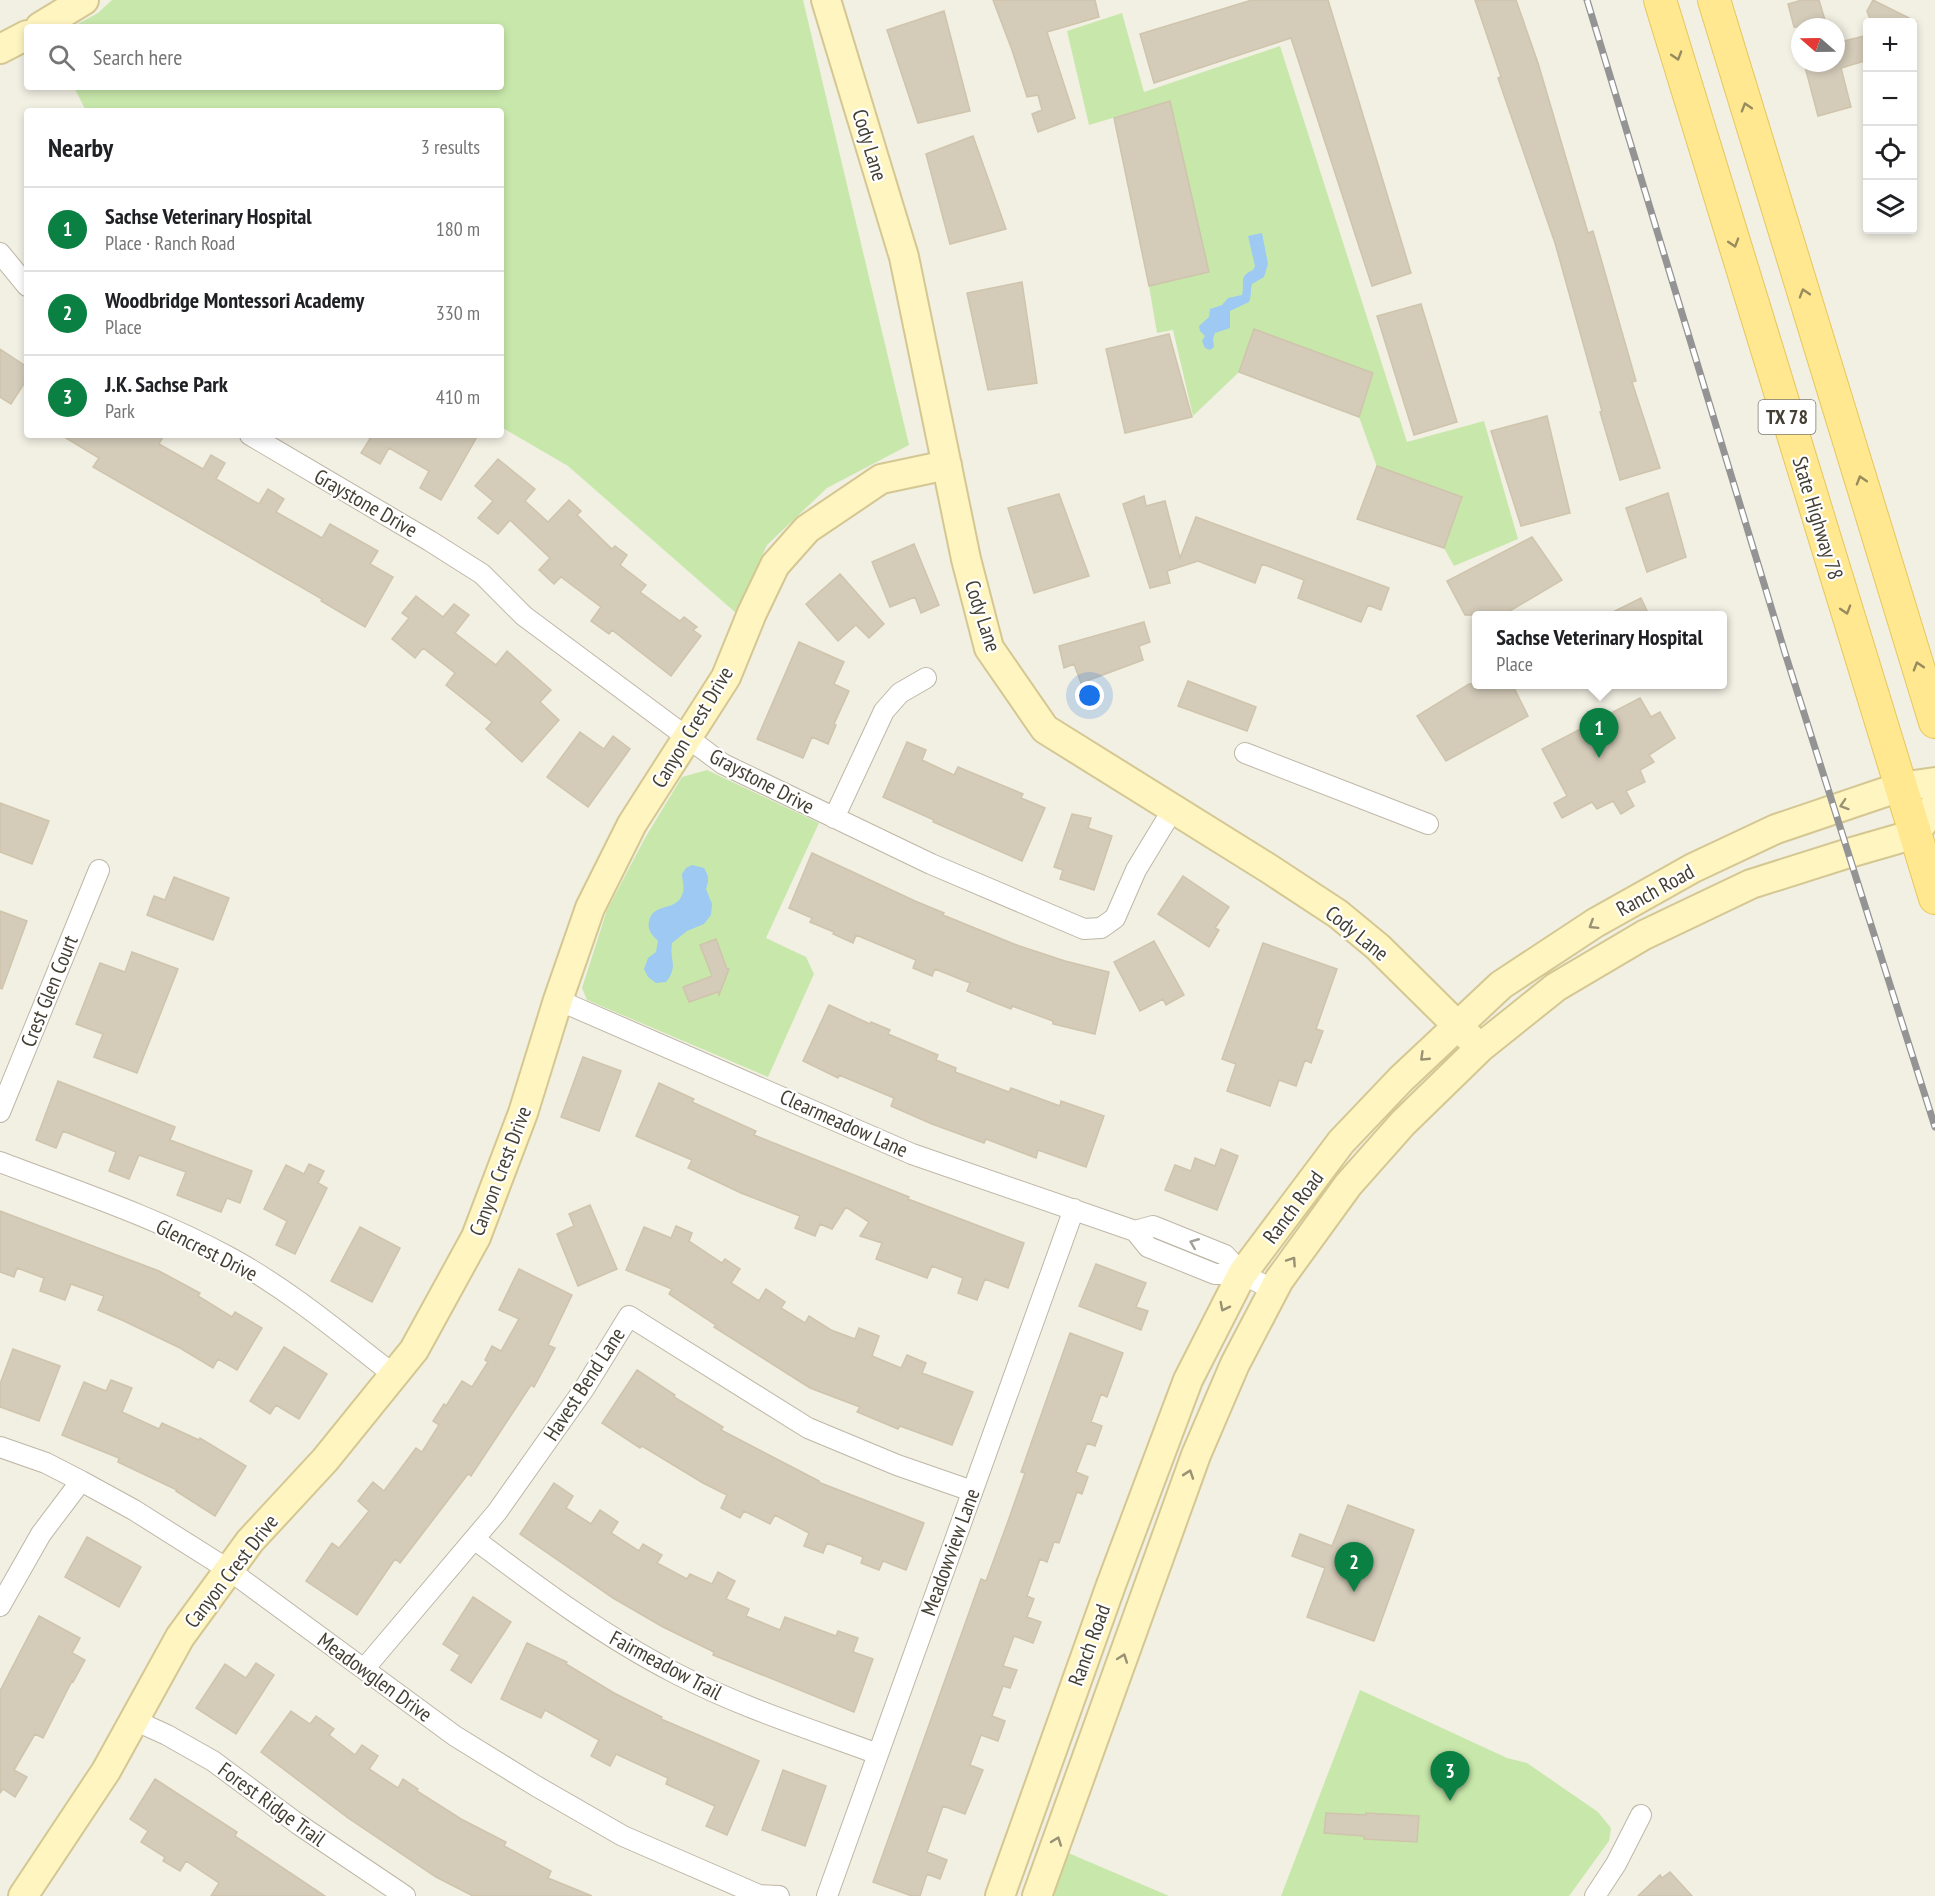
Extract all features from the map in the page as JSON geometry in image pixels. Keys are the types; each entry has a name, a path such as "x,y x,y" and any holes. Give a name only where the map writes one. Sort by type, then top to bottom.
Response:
{"main road":[{"name":"State Highway 78","path":"1660,0 1935,898"},
{"name":"TX 78","path":"1714,0 1935,722"}],"street":[{"path":"45,24 84,0"},
{"name":"Cody Lane","path":"826,0 904,257 966,559 989,648 1016,691 1045,729 1338,914 1378,947 1457,1027 1481,1047"},
{"path":"0,49 24,37"},
{"path":"0,253 24,282"},
{"name":"Graystone Drive","path":"255,438 482,574 524,616 723,764 931,864 1084,929 1101,928 1115,918 1136,870 1173,809"},
{"name":"Canyon Crest Drive","path":"23,1896 106,1771 180,1637 250,1541 325,1460 414,1350 476,1237 523,1113 558,1000 595,897 632,824 726,677 775,565 807,529 881,479 946,465"},
{"path":"834,818 884,711 900,693 926,678"},
{"path":"1245,753 1428,824"},
{"name":"Ranch Road","path":"1000,1896 1179,1400 1242,1274 1341,1142 1401,1079 1501,986 1595,923 1693,868 1776,829 1900,787 1935,782"},
{"path":"1915,834 1935,805"},
{"name":"Ranch Road","path":"1037,1896 1196,1455 1235,1364 1274,1290 1297,1254 1348,1185 1403,1123 1481,1047 1556,987 1644,935 1750,884 1915,834"},
{"name":"Crest Glen Court","path":"0,1112 99,870"},
{"name":"Clearmeadow Lane","path":"558,1000 912,1154 1135,1232 1148,1248 1215,1274 1242,1274 1274,1290"},
{"name":"Glencrest Drive","path":"0,1162 136,1214 228,1256 300,1302 394,1375"},
{"name":"Meadowview Lane","path":"827,1896 1074,1209"},
{"name":"Havest Bend Lane","path":"364,1669 497,1512 584,1389 629,1316 808,1428 897,1465 972,1491"},
{"name":"Meadowglen Drive","path":"0,1447 46,1463 134,1510 229,1570 455,1736 565,1803 623,1836 760,1895 779,1896"},
{"path":"0,1606 41,1533 81,1481"},
{"name":"Fairmeadow Trail","path":"474,1539 572,1610 675,1673 758,1711 878,1754"},
{"name":"Forest Ridge Trail","path":"134,1720 213,1761 298,1824 405,1896"},
{"path":"1595,1896 1616,1864 1641,1815"}],"green space":[{"path":"112,0 803,0 909,445 827,488 767,545 736,613 568,466 504,429 504,108 84,108 76,90 504,90 504,24 78,24 98,13"},
{"path":"1122,13 1144,92 1280,46 1407,442 1484,421 1518,539 1454,566 1444,548 1462,498 1377,467 1359,417 1373,373 1255,329 1239,372 1193,416 1173,330 1157,333 1149,286 1209,272 1170,101 1089,125 1067,31"},
{"path":"707,770 819,823 766,938 806,957 814,974 768,1077 587,1000 582,988 607,910 645,838 682,777"},
{"path":"1360,1690 1507,1758 1527,1763 1598,1812 1611,1828 1609,1841 1569,1896 1281,1896"},
{"path":"1066,1852 1169,1896 1050,1896"}],"water":[{"path":"1262,233 1268,264 1264,277 1252,284 1249,302 1230,311 1230,328 1215,333 1214,347 1210,350 1205,348 1202,341 1205,336 1199,326 1209,317 1210,309 1222,305 1228,298 1242,295 1244,277 1255,266 1248,236"},
{"path":"692,865 704,868 707,873 706,889 712,904 711,915 704,924 687,931 672,943 673,967 670,976 666,982 656,983 648,977 644,969 648,958 656,952 658,941 649,930 649,921 651,915 659,909 678,901 683,891 682,874"}],"building":[{"path":"993,0 1095,0 1099,17 1047,32 1075,118 1038,132 1032,114 1042,110 1038,95 1027,97"},
{"path":"1252,0 1328,0 1411,273 1372,286 1291,38 1154,83 1140,34"},
{"path":"1475,0 1516,0 1538,63 1588,233 1593,231 1636,381 1632,382 1660,468 1620,480 1555,243 1498,78 1501,77"},
{"path":"1802,0 1819,0 1824,18 1792,18 1788,4"},
{"path":"1873,0 1909,18 1870,18 1867,11"},
{"path":"944,11 970,111 918,123 887,30"},
{"path":"1863,36 1863,61 1845,67 1845,41"},
{"path":"1806,72 1842,72 1851,107 1818,116"},
{"path":"1170,101 1209,272 1149,286 1114,118"},
{"path":"973,136 1006,229 950,244 926,154"},
{"path":"1022,282 1037,383 988,390 967,293"},
{"path":"1421,304 1457,422 1414,435 1377,316"},
{"path":"1254,329 1373,373 1359,417 1239,372"},
{"path":"1169,334 1192,417 1125,433 1106,349"},
{"path":"0,349 24,365 24,384 11,404 0,397"},
{"path":"1547,416 1570,513 1521,526 1491,431"},
{"path":"66,438 162,438 159,444 203,469 211,455 225,463 216,479 259,504 268,489 284,499 276,512 322,538 330,524 378,551 370,564 393,577 365,627 321,601 322,599 93,467 99,458"},
{"path":"370,438 476,438 441,500 420,488 429,471 389,448 380,464 361,453"},
{"path":"498,459 535,489 525,501 548,522 569,500 581,511 577,515 612,549 615,546 627,555 620,565 646,585 640,592 680,621 684,617 697,627 693,630 701,636 671,676 612,630 609,634 591,621 601,607 561,577 554,584 539,570 550,558 510,520 498,534 478,518 493,501 475,486"},
{"path":"1377,466 1462,497 1444,548 1357,519"},
{"path":"1668,493 1686,557 1647,572 1626,508"},
{"path":"1059,494 1089,576 1034,593 1008,508"},
{"path":"1144,496 1146,506 1165,501 1180,558 1196,517 1389,588 1381,610 1368,605 1361,622 1298,598 1304,580 1262,564 1255,583 1198,561 1167,571 1170,583 1150,588 1123,504"},
{"path":"1532,537 1562,580 1510,611 1472,611 1472,615 1465,615 1447,581"},
{"path":"914,544 939,605 921,613 915,597 890,607 872,562"},
{"path":"840,574 884,624 869,638 856,625 838,641 806,604"},
{"path":"416,596 443,617 454,604 469,615 455,633 496,665 507,651 551,690 540,702 559,720 522,762 486,729 492,722 446,685 455,673 423,648 415,658 392,639 409,618 402,613"},
{"path":"1641,598 1647,611 1615,611"},
{"path":"1144,622 1150,642 1139,646 1143,660 1081,683 1074,664 1064,668 1059,646"},
{"path":"799,642 844,662 834,684 849,691 828,744 812,737 803,758 757,739"},
{"path":"1188,681 1256,707 1247,731 1178,706"},
{"path":"1472,684 1472,689 1514,689 1528,716 1446,761 1417,716"},
{"path":"1640,698 1651,717 1660,712 1675,738 1649,755 1654,762 1640,770 1645,782 1626,791 1634,806 1621,814 1613,801 1597,809 1592,802 1562,818 1554,803 1567,796 1542,749"},
{"path":"580,732 604,749 613,736 630,749 588,807 547,777"},
{"path":"907,742 926,750 922,760 954,775 958,767 1023,794 1021,798 1045,808 1022,861 883,797"},
{"path":"0,803 49,821 32,864 0,852"},
{"path":"1072,814 1091,818 1088,828 1112,836 1094,890 1060,879 1063,870 1054,867"},
{"path":"812,853 944,913 943,915 1014,944 1065,961 1109,972 1095,1034 1053,1024 1053,1021 1012,1006 1011,1009 967,991 970,983 935,969 932,976 913,968 916,960 856,935 853,943 810,922 812,918 789,908"},
{"path":"1183,876 1229,907 1215,928 1219,930 1209,947 1158,914"},
{"path":"174,877 229,898 213,940 147,915 154,896 165,900"},
{"path":"0,911 27,921 2,989 0,988"},
{"path":"716,939 727,969 729,969 719,995 718,992 689,1002 683,987 712,976 700,945"},
{"path":"1154,941 1184,995 1166,1005 1163,999 1140,1011 1114,962"},
{"path":"1263,943 1337,969 1316,1029 1323,1031 1311,1063 1305,1060 1296,1086 1279,1080 1270,1106 1227,1091 1236,1064 1222,1059"},
{"path":"132,952 178,969 137,1073 94,1057 103,1034 76,1024 100,963 125,972"},
{"path":"829,1005 870,1024 871,1022 890,1030 888,1034 938,1055 936,1060 956,1068 955,1072 1009,1092 1011,1088 1060,1106 1061,1101 1104,1116 1086,1167 1038,1150 1036,1158 986,1139 984,1143 932,1124 891,1106 894,1098 839,1075 838,1078 803,1061"},
{"path":"583,1057 621,1071 599,1131 561,1117"},
{"path":"58,1081 175,1127 170,1140 252,1171 240,1203 227,1198 221,1212 177,1195 186,1172 139,1155 129,1179 109,1171 116,1152 63,1131 56,1148 36,1140"},
{"path":"659,1083 694,1099 692,1102 756,1131 754,1135 909,1197 908,1199 1024,1243 1008,1288 985,1279 977,1300 958,1293 963,1278 932,1266 927,1278 876,1259 882,1243 860,1236 869,1222 846,1207 832,1229 820,1224 815,1236 795,1228 800,1216 741,1193 688,1168 692,1160 636,1136"},
{"path":"1221,1149 1238,1156 1217,1210 1165,1190 1175,1165 1191,1171 1195,1158 1215,1166"},
{"path":"309,1164 324,1171 318,1183 327,1188 295,1254 276,1245 287,1221 264,1209 286,1165 304,1174"},
{"path":"590,1205 617,1269 578,1286 557,1234 574,1226 569,1214"},
{"path":"0,1211 159,1271 200,1293 198,1296 232,1317 235,1312 262,1328 237,1370 218,1359 213,1368 180,1348 98,1310 104,1296 71,1284 65,1300 40,1291 44,1278 17,1268 14,1277 0,1272"},
{"path":"676,1226 692,1233 689,1241 722,1263 725,1259 740,1269 731,1283 759,1301 766,1289 785,1302 781,1308 805,1323 809,1316 831,1330 855,1339 859,1328 879,1336 872,1356 901,1368 907,1355 926,1363 922,1373 973,1392 952,1445 900,1426 898,1429 857,1412 860,1407 810,1388 714,1327 716,1325 669,1294 672,1289 626,1270 644,1227 671,1238"},
{"path":"360,1227 400,1248 372,1302 331,1281"},
{"path":"1096,1264 1146,1283 1136,1307 1148,1311 1141,1330 1079,1306"},
{"path":"519,1269 572,1295 548,1345 555,1348 534,1387 531,1385 471,1476 468,1474 400,1563 395,1559 357,1615 306,1581 332,1543 339,1548 369,1511 358,1501 373,1482 384,1491 416,1448 422,1452 439,1425 433,1421 462,1381 472,1387 488,1362 485,1360 492,1346 501,1351 519,1319 499,1310"},
{"path":"1070,1333 1123,1353 1107,1397 1101,1394 1091,1422 1102,1426 1095,1446 1087,1443 1076,1472 1088,1477 1082,1494 1077,1492 1059,1543 1054,1542 1047,1562 1040,1559 1027,1596 1034,1599 1027,1617 1041,1622 1033,1643 1014,1636 1003,1666 1017,1670 1010,1688 1003,1686 992,1716 1005,1721 998,1741 981,1735 970,1765 983,1770 965,1814 943,1806 927,1852 947,1860 940,1879 927,1874 920,1896 912,1896 873,1882 981,1579 986,1581 1007,1524 1025,1473 1021,1472"},
{"path":"284,1347 327,1374 299,1419 276,1405 270,1414 250,1401"},
{"path":"13,1349 60,1366 39,1421 0,1407 0,1384"},
{"path":"637,1370 675,1395 674,1397 723,1427 721,1430 818,1482 924,1523 906,1570 883,1561 879,1570 861,1563 863,1557 827,1543 823,1553 804,1546 809,1533 775,1515 770,1524 744,1511 740,1518 721,1508 727,1495 642,1446 640,1448 602,1423"},
{"path":"111,1380 132,1388 122,1412 159,1429 162,1423 199,1440 200,1438 246,1466 215,1516 177,1490 118,1462 119,1458 62,1435 84,1382 106,1391"},
{"path":"554,1483 573,1496 566,1508 591,1524 600,1510 618,1522 611,1533 639,1551 643,1544 662,1555 657,1563 687,1579 690,1574 712,1584 718,1572 735,1581 726,1599 749,1609 746,1616 780,1630 785,1617 836,1636 838,1631 858,1638 853,1652 873,1659 854,1712 713,1655 714,1652 663,1627 613,1598 520,1534"},
{"path":"1348,1505 1414,1530 1374,1641 1307,1617 1325,1568 1292,1556 1300,1534 1332,1546"},
{"path":"87,1537 141,1567 119,1607 65,1577"},
{"path":"473,1597 511,1622 471,1683 451,1670 460,1655 443,1644"},
{"path":"39,1616 80,1638 72,1653 85,1660 43,1738 35,1734 14,1770 27,1777 15,1797 3,1789 0,1793 0,1691"},
{"path":"527,1643 567,1662 566,1664 614,1693 662,1717 661,1719 759,1761 727,1835 706,1826 715,1806 666,1784 668,1778 616,1754 610,1766 591,1756 599,1740 545,1710 541,1718 501,1699"},
{"path":"256,1663 274,1675 236,1734 196,1708 225,1664 246,1678"},
{"path":"291,1711 310,1724 316,1716 334,1729 329,1735 355,1755 362,1745 378,1756 369,1769 398,1788 403,1779 418,1789 417,1791 461,1819 506,1842 504,1846 551,1871 548,1878 592,1896 473,1896 436,1877 348,1818 261,1752"},
{"path":"783,1770 826,1786 805,1846 762,1830"},
{"path":"155,1779 237,1832 235,1836 325,1896 211,1896 219,1883 186,1861 180,1871 163,1861 165,1857 141,1842 148,1831 130,1819"},
{"path":"1326,1813 1419,1816 1417,1842 1364,1839 1364,1836 1324,1833"},
{"path":"1670,1872 1692,1896 1638,1896 1660,1875 1662,1878"}],"railway":[{"path":"1587,0 1785,653 1935,1127"}],"place":[{"name":"Sachse Veterinary Hospital","path":"1599,758"},
{"name":"Woodbridge Montessori Academy","path":"1354,1592"},
{"name":"J.K. Sachse Park","path":"1450,1801"}]}
